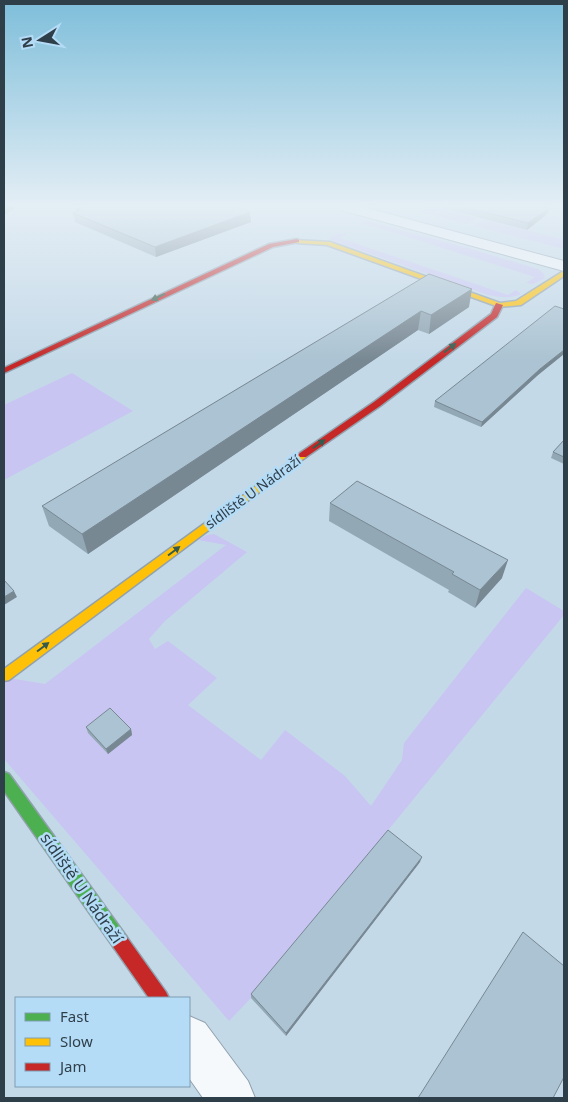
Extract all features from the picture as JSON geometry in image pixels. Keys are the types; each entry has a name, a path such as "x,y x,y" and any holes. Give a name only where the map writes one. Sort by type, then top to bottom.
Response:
{"street":[{"path":"4,371 243,258"},
{"path":"371,258 499,305 518,303 564,273"},
{"path":"536,258 564,266"},
{"name":"sídliště U Nádraží","path":"4,676 293,462 377,404 494,315 499,305"},
{"name":"sídliště U Nádraží","path":"4,779 159,997"},
{"path":"190,1040 231,1098"}],"shaded area":[{"path":"384,258 400,258 508,295 516,290 521,294 509,297 488,295"},
{"path":"475,258 503,258 538,269 545,278 533,284 526,283 535,277"},
{"path":"72,373 133,411 4,480 4,405"},
{"path":"214,534 247,552 165,621 149,639 155,649 168,641 217,678 188,705 261,760 285,730 345,776 371,806 402,760 404,743 526,588 564,611 564,615 251,998 229,1021 4,759 4,682 9,678 45,684 226,545 198,540 207,535"}],"building":[{"path":"429,274 472,289 431,315 421,311 82,534 42,506"},
{"path":"555,306 564,309 564,350 540,369 482,422 435,401"},
{"path":"564,440 564,457 553,452"},
{"path":"357,481 508,560 480,590 452,574 454,572 330,503"},
{"path":"4,580 14,591 4,597"},
{"path":"110,708 131,729 106,749 86,727"},
{"path":"388,830 422,857 286,1033 251,994"},
{"path":"523,932 564,966 564,1077 553,1098 418,1098"}],"traffic: fast":[{"path":"4,779 120,942"}],"traffic: slow":[{"path":"371,258 499,305 518,303 564,273"},
{"path":"4,676 303,455"}],"traffic: jam":[{"path":"4,371 243,258"},
{"path":"303,455 377,404 494,315 499,305"},
{"path":"120,942 159,997"}]}
